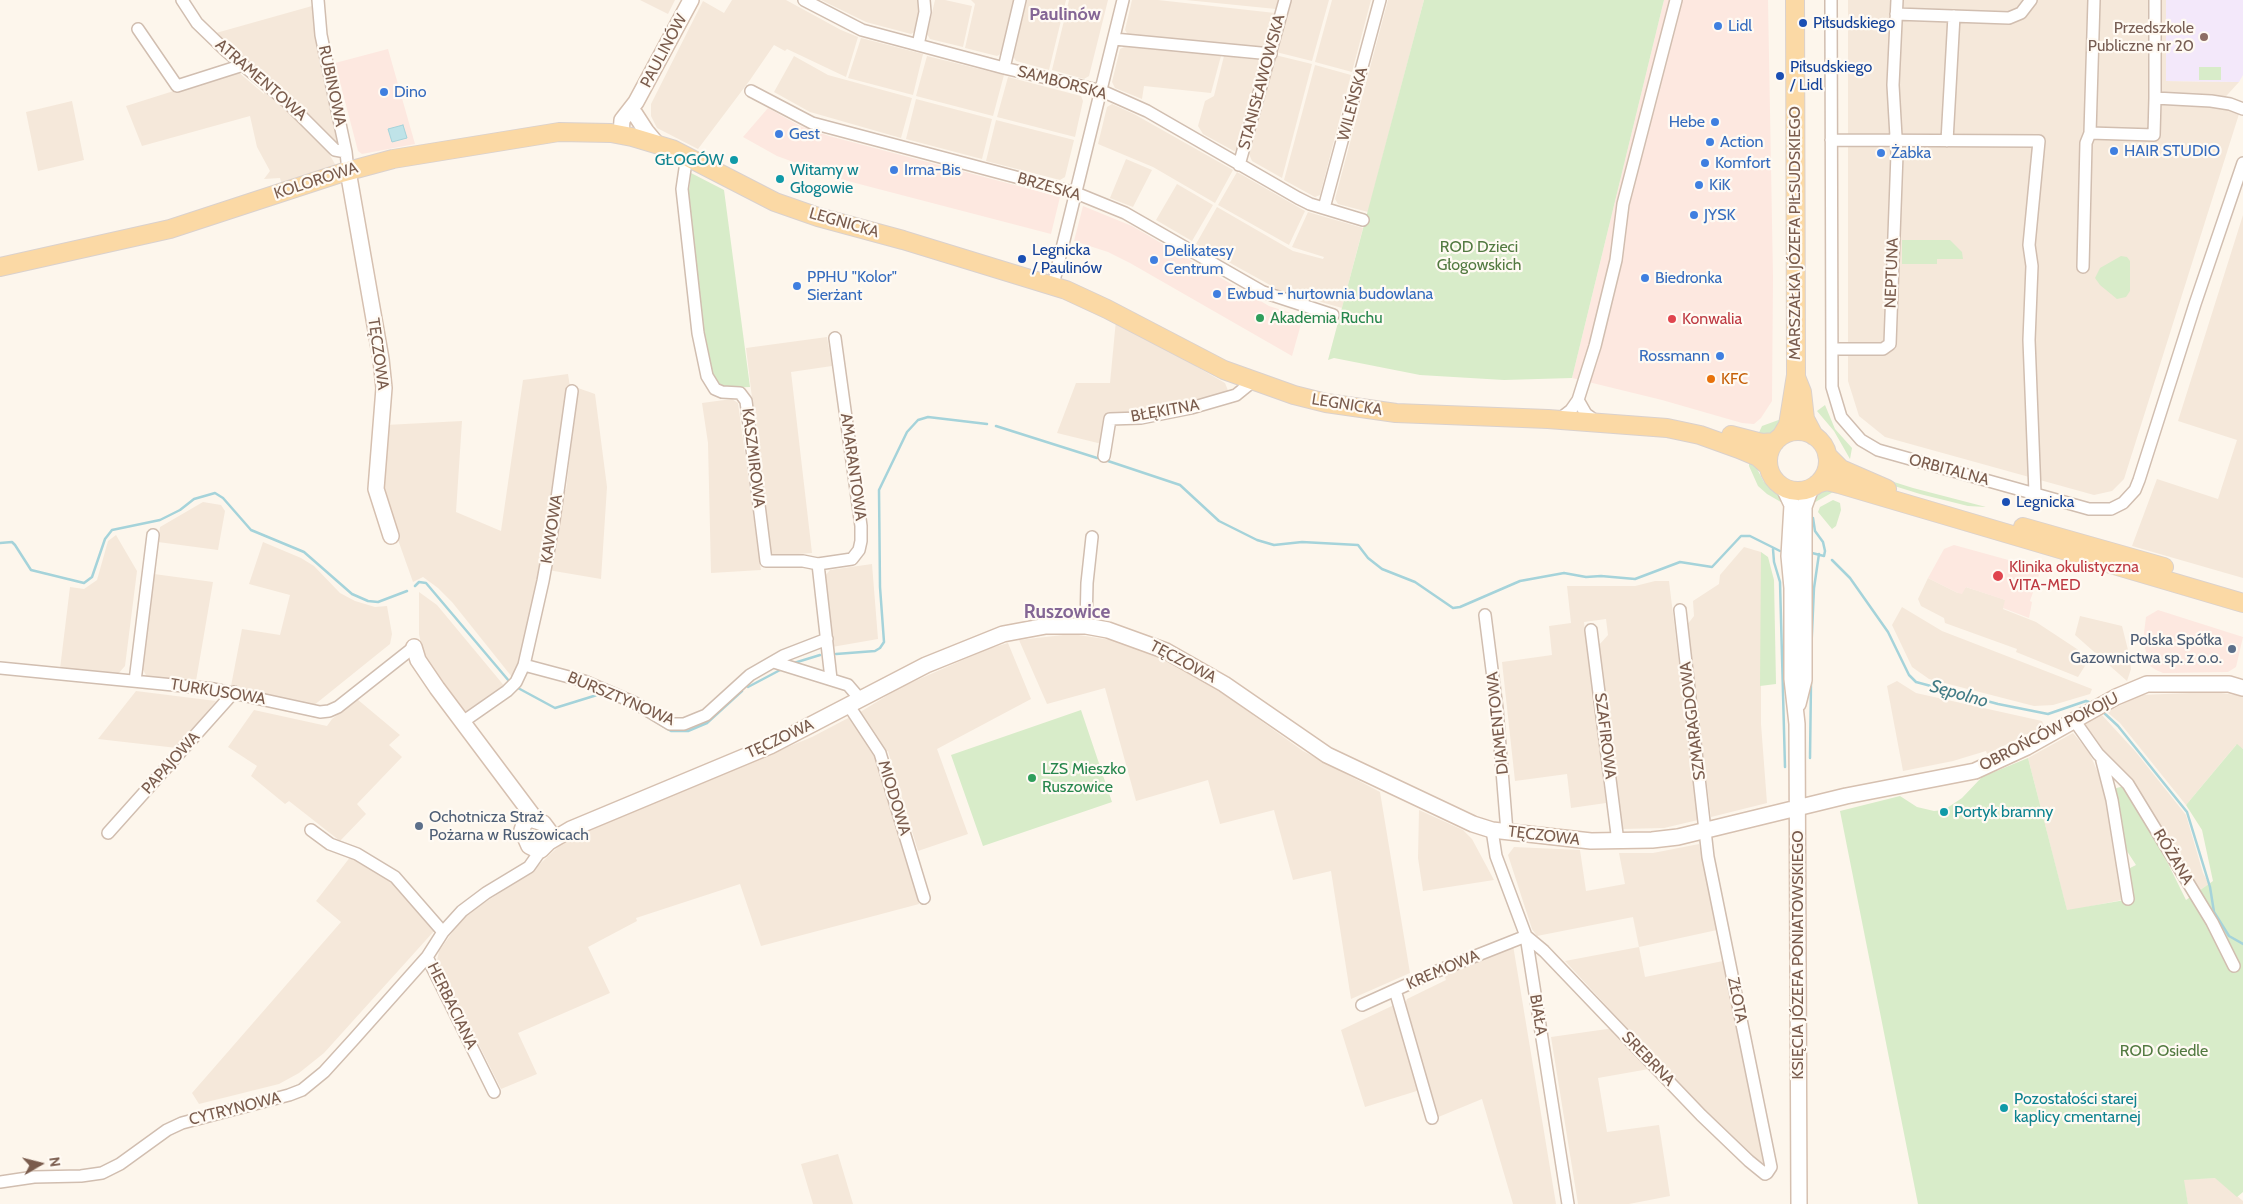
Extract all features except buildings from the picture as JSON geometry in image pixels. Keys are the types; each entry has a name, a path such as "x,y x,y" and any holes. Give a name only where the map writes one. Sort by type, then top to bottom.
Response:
{"main road":[{"name":"MARSZAŁKA JÓZEFA PIŁSUDSKIEGO","path":"1779,438 1788,425 1796,375 1795,0"},
{"name":"KOLOROWA","path":"0,267 85,250 188,224 220,212 348,176 393,159 559,132 594,132 622,135"},
{"name":"LEGNICKA","path":"622,135 656,143 687,155 775,202 818,217 1102,295 1132,314 1158,335 1224,370 1252,382 1326,403 1405,413 1555,418 1588,413 1672,419 1757,442 1779,438"},
{"name":"MARSZAŁKA JÓZEFA PIŁSUDSKIEGO","path":"1796,375 1802,392 1806,418 1814,436"},
{"name":"LEGNICKA","path":"1588,413 1688,432 1748,452 1768,466"},
{"path":"2243,592 2131,556 1895,492 1841,469 1827,455 1822,444 1814,436 1801,431 1779,438 1769,453 1768,466 1775,480 1784,488 1800,491 1827,482 1839,484 2243,603"},
{"path":"1814,486 1826,471 1827,455"}],"street":[{"name":"ATRAMENTOWA","path":"182,0 198,23 243,65 306,120 335,150 346,152"},
{"name":"RUBINOWA","path":"318,0 321,35 346,152 348,176"},
{"name":"PAULINÓW","path":"622,135 622,120 636,108 691,0"},
{"name":"SAMBORSKA","path":"804,0 854,27 1004,68 1102,91 1147,111 1298,198 1363,220"},
{"path":"918,45 925,12 924,0"},
{"path":"1004,68 1020,0"},
{"path":"1054,281 1123,0"},
{"name":"STANISŁAWOWSKA","path":"1239,165 1285,0"},
{"name":"WILEŃSKA","path":"1324,208 1380,0"},
{"path":"1555,418 1571,410 1588,413 1599,330 1616,260 1623,204 1676,0"},
{"name":"ORBITALNA","path":"1831,0 1832,387 1837,409 1848,426 1868,446 1887,453 2098,510 2112,508 2123,503 2135,490 2243,163"},
{"name":"NEPTUNA","path":"1832,349 1883,350 1890,344 1897,154 1893,85 1897,0"},
{"path":"1896,14 2009,18 2021,12 2031,0"},
{"path":"2083,267 2086,143 2090,133 2094,0"},
{"path":"2090,133 2154,135 2155,0"},
{"path":"1947,141 1954,16"},
{"path":"138,29 177,86 243,65"},
{"path":"1114,40 1271,54"},
{"name":"BRZESKA","path":"751,91 812,123 1076,193 1125,213 1263,292 1333,315"},
{"path":"2155,98 2211,101 2230,104 2243,110"},
{"path":"636,108 646,132 656,143"},
{"path":"1831,140 2039,141 2029,246 2032,266 2029,340 2035,493"},
{"name":"KASZMIROWA","path":"687,155 682,189 698,333 706,376 715,389 728,393 740,393 746,401 766,562 803,561 818,564"},
{"name":"TĘCZOWA","path":"348,176 381,359 384,388 376,489 391,536"},
{"name":"AMARANTOWA","path":"818,564 852,559 859,550 861,541 861,526 835,338"},
{"name":"BŁĘKITNA","path":"1104,456 1110,419 1141,418 1192,408 1236,395 1252,382"},
{"name":"KAWOWA","path":"524,666 543,581 554,520 572,391"},
{"name":"KSIĘCIA JÓZEFA PONIATOWSKIEGO","path":"1797,706 1804,680 1804,507 1814,486"},
{"name":"KSIĘCIA JÓZEFA PONIATOWSKIEGO","path":"1784,488 1792,505 1789,556 1792,588 1792,679 1797,706 1799,1204"},
{"path":"135,681 153,535"},
{"path":"1086,626 1087,583 1092,537"},
{"path":"818,564 831,679"},
{"name":"SZMARAGDOWA","path":"1680,610 1706,832"},
{"name":"DIAMENTOWA","path":"1485,615 1497,708 1500,831"},
{"name":"TĘCZOWA","path":"540,832 570,829 770,746 926,665 986,640 1046,626 1086,626 1126,636 1166,651 1224,684 1327,755 1456,817 1500,831 1562,839 1618,842 1669,838 1706,832 1798,808"},
{"name":"SZAFIROWA","path":"1592,630 1618,842"},
{"name":"BURSZTYNOWA","path":"524,666 584,681 636,703 664,722 676,725 700,719 744,679 783,656 827,639"},
{"path":"414,647 428,674 464,721 540,832"},
{"name":"TURKUSOWA","path":"0,668 234,692 320,712 329,712 414,647"},
{"path":"774,662 848,685 854,690 854,703"},
{"path":"464,721 507,691 516,682 524,666"},
{"name":"OBROŃCÓW POKOJU","path":"1798,808 1975,771 2012,755 2116,697 2147,684 2238,685"},
{"name":"PAPAJOWA","path":"108,833 234,692"},
{"name":"MIODOWA","path":"854,703 880,754 924,898"},
{"name":"RÓŻANA","path":"2074,720 2101,757 2128,784 2212,922 2234,966"},
{"name":"RÓŻANA","path":"2101,757 2110,792 2128,899"},
{"path":"311,830 330,844 344,847 395,877 443,932"},
{"name":"BIAŁA","path":"1500,831 1496,856 1526,936 1568,1204"},
{"name":"HERBACIANA","path":"494,1092 427,957 443,932 471,903 529,867 540,832"},
{"name":"ZŁOTA","path":"1706,832 1708,857 1770,1167"},
{"name":"KREMOWA","path":"1362,1005 1526,936"},
{"name":"SREBRNA","path":"1526,936 1544,951 1701,1114 1749,1161 1764,1174 1770,1167"},
{"name":"CYTRYNOWA","path":"0,1182 34,1176 81,1176 102,1172 120,1164 167,1130 182,1123 289,1096 302,1090 337,1058 427,957"},
{"path":"1394,990 1432,1118"}],"shaded area":[{"path":"640,0 675,0 668,14"},
{"path":"732,0 786,0 841,30 858,37 846,77 787,49 785,51 774,45 698,149 657,128 651,116 651,104 703,1 724,13"},
{"path":"821,0 918,0 919,15 916,31 911,34 866,22"},
{"path":"935,0 945,0 972,6 963,47 930,39 927,34"},
{"path":"971,0 1015,0 1003,53 997,56 965,48 975,4"},
{"path":"1027,0 1066,0 1049,70 1016,61 1013,56"},
{"path":"1069,0 1108,0 1089,76 1084,79 1052,70"},
{"path":"1132,0 1158,0 1275,13 1266,46 1260,49 1128,35 1125,30"},
{"path":"1186,0 1278,0 1276,9"},
{"path":"1290,0 1329,0 1312,61 1276,52"},
{"path":"1332,0 1371,0 1352,72 1315,62"},
{"path":"1388,0 1424,0 1368,212 1338,204 1335,199"},
{"path":"1664,0 1768,0 1773,277 1772,401 1761,418 1754,424 1742,423 1662,400 1572,378"},
{"path":"1848,0 2166,0 2166,81 2239,82 2218,105 2239,114 2124,479 2112,491 2094,495 1885,437 1859,416 1848,381"},
{"name":"Przedszkole Publiczne nr 20","path":"2166,0 2243,0 2243,75 2239,82 2166,81"},
{"path":"312,6 321,70 339,146 310,116 216,33"},
{"path":"861,38 923,54 913,95 848,78"},
{"path":"1126,46 1221,56 1211,93 1144,86 1142,99 1115,88 1112,82 1120,49"},
{"path":"388,49 415,144 362,154 358,151 335,63"},
{"path":"1275,55 1312,64 1282,178 1252,161 1249,154"},
{"path":"794,56 828,75 912,98 901,138 810,112 774,92"},
{"path":"927,56 1004,75 993,116 916,96"},
{"path":"1224,56 1258,60 1261,64 1239,149 1234,151 1203,134 1198,126 1205,101 1214,96"},
{"path":"1315,65 1351,75 1320,195 1315,197 1284,180"},
{"path":"237,71 264,94 264,87 304,122 327,150 336,166 282,185 280,178 264,179 270,171 257,147 250,116 142,146 126,106"},
{"path":"1008,77 1081,96 1083,101 1075,137 997,117"},
{"path":"916,99 992,119 982,159 906,139"},
{"path":"72,101 84,160 38,171 26,112"},
{"path":"1112,104 1134,114 1233,170 1215,203 1153,167 1098,144 1107,107"},
{"path":"768,108 800,126 829,136 1060,197 1051,234 840,179 777,156 743,137"},
{"path":"996,120 1074,140 1065,177 1060,180 986,161"},
{"path":"1126,159 1152,170 1133,207 1110,198"},
{"path":"1237,172 1305,211 1289,245 1218,205"},
{"path":"1177,184 1213,205 1192,241 1156,220"},
{"path":"1083,206 1132,226 1269,306 1303,317 1292,356 1130,263 1108,252 1074,241"},
{"path":"1217,207 1293,251 1323,259 1324,257 1292,247 1308,212 1363,228 1342,308 1279,290 1196,244"},
{"path":"2243,215 2243,578 2132,546 2157,479 2218,499 2237,440 2178,421"},
{"path":"1116,320 1225,383 1229,393 1174,409 1107,416 1102,444 1057,433 1076,383 1110,383"},
{"path":"827,337 832,366 791,372 812,553 771,556 746,348"},
{"path":"568,374 570,387 567,388 543,564 517,670 512,677 452,602 438,588 423,577 413,582 381,492 386,425 462,421 456,512 501,531 523,380"},
{"path":"578,388 595,394 607,487 601,579 548,570 561,490 566,490"},
{"path":"732,399 738,403 761,570 711,573 708,443 702,403"},
{"path":"203,502 221,505 225,511 218,550 158,542 160,527"},
{"path":"116,535 137,571 125,666 118,674 60,669 70,587 84,589 97,580 108,541"},
{"path":"263,542 301,558 314,566 340,593 355,601 375,607 387,606 392,634 390,644 313,706 231,686 242,629 280,635 290,595 249,584"},
{"path":"1954,545 2041,569 2030,601 2032,602 2029,618 2003,608 2005,600 1966,587 1962,594 1958,593 1928,578 1944,549"},
{"path":"1744,547 1761,552 1761,724 1767,803 1711,817 1687,625 1694,616 1693,601 1719,584 1720,575"},
{"path":"872,564 878,639 832,647 824,577 830,570"},
{"path":"154,574 213,582 196,681 147,677 142,668"},
{"path":"1928,578 1958,593 1966,587 2006,600 2003,609 2036,622 2080,651 2088,661 2078,677 2016,652 2017,649 1945,623 1944,618 1921,606 1918,599"},
{"path":"1655,581 1669,581 1698,820 1664,828 1622,829 1599,645 1608,635 1606,619 1584,622 1606,803 1571,808 1567,774 1515,781 1502,662 1552,655 1549,626 1571,623 1567,586 1635,586"},
{"path":"419,592 437,605 506,688 465,716 424,658 419,634"},
{"path":"1902,607 1942,631 2092,689 2090,694 2053,705 2034,706 1929,679 1912,667 1892,625"},
{"path":"2158,610 2243,637 2236,667 2228,672 2163,673 2150,666 2143,641 2146,617"},
{"path":"2080,616 2122,626 2131,669 2127,681 2075,635"},
{"path":"1072,634 1118,641 1147,650 1211,685 1303,751 1380,792 1410,973 1351,999 1331,871 1293,880 1274,810 1220,824 1208,780 1136,801 1105,688 1047,704 1019,640"},
{"path":"1008,643 1031,699 937,749 968,834 918,851 888,751 883,753 857,714 901,687 988,649"},
{"path":"1897,681 1916,693 2042,721 2044,726 1987,754 1986,751 1953,761 1903,771 1887,686"},
{"path":"136,691 216,701 177,748 98,739"},
{"path":"2214,692 2243,696 2243,749 2236,745 2186,805 2120,723 2107,712 2141,695"},
{"path":"357,699 400,735 389,745 402,757 357,804 366,814 340,841 289,801 285,804 251,776 257,766 228,747 254,710 327,726 332,719"},
{"path":"2101,714 2135,751 2186,815 2203,873 2209,884 2197,892 2086,734 2086,724"},
{"path":"852,716 877,756 919,904 761,946 740,884 636,918 637,921 588,947 610,993 518,1033 537,1074 501,1089 437,961 439,951 464,916 530,873 570,836 812,737"},
{"path":"2073,733 2089,752 2102,782 2114,840 2122,900 2067,911 2028,758"},
{"path":"1419,810 1463,830 1472,839 1494,880 1423,891 1418,858"},
{"path":"1699,844 1717,930 1639,947 1633,917 1537,936 1532,929 1508,855 1514,847 1580,850 1586,891 1625,884 1619,853 1653,853"},
{"path":"351,856 388,878 409,898 435,930 324,1053 299,1073 279,1084 199,1104 192,1093 341,922 316,901"},
{"path":"1513,945 1556,1204 1513,1204 1482,1099 1436,1118 1403,1009 1407,999 1446,980 1443,972"},
{"path":"1639,947 1645,977 1723,961 1765,1167 1719,1128 1565,961"},
{"path":"1394,1005 1420,1090 1365,1107 1341,1030"},
{"path":"1614,1028 1649,1069 1598,1078 1607,1132 1659,1125 1670,1196 1629,1204 1578,1204 1551,1037"},
{"path":"838,1154 853,1204 813,1204 801,1164"},
{"path":"2216,1178 2243,1201 2243,1204 2188,1204 2183,1179"}],"green space":[{"name":"ROD Dzieci Głogowskich","path":"1424,0 1664,0 1572,378 1504,380 1420,375 1334,358 1328,360"},
{"path":"2199,67 2221,67 2221,80 2199,80"},
{"path":"691,173 724,190 750,387 725,388 718,386 710,371 696,281 688,198"},
{"path":"1902,240 1950,240 1962,252 1963,259 1937,259 1937,264 1902,264"},
{"path":"2121,256 2127,257 2130,261 2130,291 2126,297 2117,299 2100,285 2095,278 2100,268"},
{"path":"1825,405 1835,429 1852,448 1850,459 1834,431 1817,411"},
{"path":"1784,418 1776,433 1756,439 1762,426"},
{"path":"1749,460 1756,467 1764,482 1779,494 1786,505 1767,494 1758,486 1749,466"},
{"path":"1862,472 1913,488 1986,507 1968,506 1920,494 1888,484"},
{"path":"1828,489 1835,491 1810,505 1816,494"},
{"path":"1833,500 1840,503 1841,510 1836,526 1832,529 1818,512 1820,507"},
{"path":"1761,552 1768,557 1774,580 1776,684 1760,686"},
{"name":"LZS Mieszko Ruszowice","path":"1081,710 1112,802 983,846 951,755"},
{"name":"ROD Osiedle","path":"2237,744 2243,749 2243,1192 2237,1197 2215,1178 2184,1180 2188,1204 1918,1204 1840,811 1900,796 1917,807 1934,811 1944,810 1962,798 1982,777 2028,758 2067,910 2131,899 2126,870 2136,865 2123,845 2113,789 2124,786 2147,821 2186,900 2213,881 2202,830 2186,805"}],"water":[{"path":"403,125 407,138 392,142 388,129"}],"waterway":[{"path":"836,654 875,651 884,642 880,587 879,490 907,432 918,420 928,417 987,424"},
{"path":"996,426 1097,458"},
{"path":"1108,461 1180,485 1219,521 1257,540 1274,545 1302,542 1358,545 1368,558 1382,569 1415,582 1453,608 1460,607 1520,581 1564,573 1586,577 1601,576 1635,579 1680,562 1712,567 1741,536 1750,536 1780,551"},
{"path":"0,543 12,542 31,570 84,583 92,577 105,539 112,530 160,520 180,510 194,499 215,493 223,498 251,530 304,552 352,594 368,601 378,602 407,591"},
{"path":"1812,553 1824,556 1825,551 1823,542 1815,531 1813,518"},
{"path":"1773,549 1774,562 1780,582 1785,767"},
{"path":"1811,655 1814,588 1819,554"},
{"name":"Sępolno","path":"1832,560 1850,578 1888,632 1909,675 1916,682 1998,704 2048,714 2086,701 2089,702"},
{"path":"415,586 419,582 426,583 509,681"},
{"path":"794,663 820,655"},
{"path":"748,687 782,669"},
{"path":"1810,758 1811,683"},
{"path":"518,688 555,708 597,695 611,699"},
{"path":"643,714 671,731 688,731 707,723 742,691"},
{"name":"Sępolno","path":"2102,711 2118,726 2187,812 2210,887 2214,912 2229,936 2243,944"}],"place":[{"name":"Piłsudskiego","path":"1803,23"},
{"name":"Lidl","path":"1718,26"},
{"name":"Przedszkole Publiczne nr 20","path":"2204,37"},
{"name":"Piłsudskiego / Lidl","path":"1780,76"},
{"name":"Dino","path":"384,92"},
{"name":"Hebe","path":"1715,122"},
{"name":"Gest","path":"779,134"},
{"name":"Action","path":"1710,142"},
{"name":"HAIR STUDIO","path":"2114,151"},
{"name":"Żabka","path":"1881,153"},
{"name":"GŁOGÓW","path":"734,160"},
{"name":"Komfort","path":"1705,163"},
{"name":"Irma-Bis","path":"894,170"},
{"name":"Witamy w Głogowie","path":"780,179"},
{"name":"KiK","path":"1699,185"},
{"name":"JYSK","path":"1694,215"},
{"name":"Legnicka / Paulinów","path":"1022,259"},
{"name":"Delikatesy Centrum","path":"1154,260"},
{"name":"Biedronka","path":"1645,278"},
{"name":"PPHU \"Kolor\" Sierżant","path":"797,286"},
{"name":"Ewbud - hurtownia budowlana","path":"1217,294"},
{"name":"Akademia Ruchu","path":"1260,318"},
{"name":"Konwalia","path":"1672,319"},
{"name":"Rossmann","path":"1720,356"},
{"name":"KFC","path":"1711,379"},
{"name":"Legnicka","path":"2006,502"},
{"name":"Klinika okulistyczna VITA-MED","path":"1998,576"},
{"name":"Polska Spółka Gazownictwa sp. z o.o.","path":"2232,649"},
{"name":"LZS Mieszko Ruszowice","path":"1032,778"},
{"name":"Portyk bramny","path":"1944,812"},
{"name":"Ochotnicza Straż Pożarna w Ruszowicach","path":"419,826"},
{"name":"Pozostałości starej kaplicy cmentarnej","path":"2004,1108"}],"district":[{"name":"Paulinów","path":"1065,15"},
{"name":"Ruszowice","path":"1067,612"}]}
